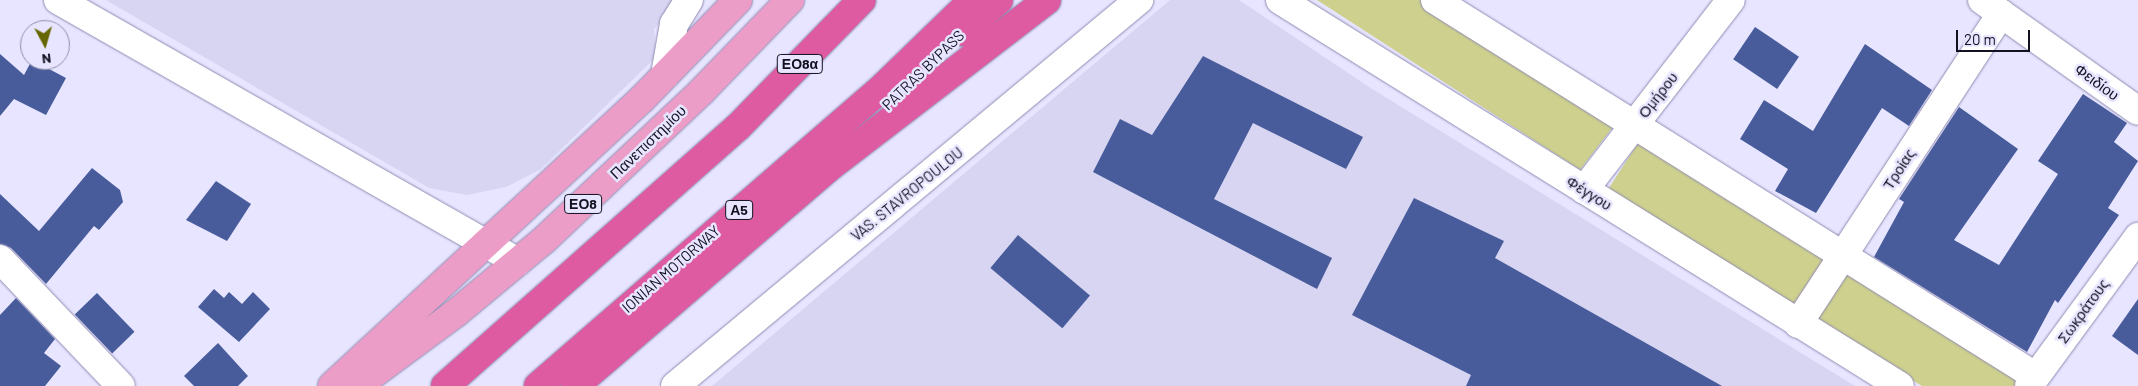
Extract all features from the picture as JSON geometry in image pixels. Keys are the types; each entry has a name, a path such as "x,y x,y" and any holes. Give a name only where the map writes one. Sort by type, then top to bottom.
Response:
{"highway":[{"name":"ΕΟ8α","path":"445,386 738,127 862,0"},
{"name":"PATRAS BYPASS","path":"939,33 973,0"},
{"name":"PATRAS BYPASS","path":"831,166 912,77 999,0"},
{"path":"831,166 1046,0"},
{"name":"IONIAN MOTORWAY","path":"538,386 883,87 939,33"},
{"name":"IONIAN MOTORWAY","path":"576,386 831,166"}],"main road":[{"name":"ΕΟ8","path":"332,386 666,75 738,0"},
{"name":"Πανεπιστημίου","path":"358,386 518,262 650,141 790,0"}],"street":[{"path":"666,75 674,24 689,0"},
{"name":"VAS. STAVROPOULOU","path":"675,386 1139,0"},
{"name":"Φέγγου","path":"1280,0 1900,386"},
{"path":"1435,0 1636,123 1843,255 2032,381"},
{"name":"Ομήρου","path":"1584,190 1732,0"},
{"path":"60,1 518,262"},
{"name":"Φειδίου","path":"1992,7 2138,112"},
{"name":"Τροίας","path":"1798,324 1843,255 1992,7"},
{"name":"Σωκράτους","path":"2032,381 2138,237"},
{"path":"0,259 121,386"}],"shaded area":[{"path":"106,0 680,0 654,29 656,57 541,169 506,187 467,195 429,188"},
{"path":"1170,0 1239,0 1369,87 1855,386 712,386"}],"green space":[{"path":"1317,0 1420,0 1616,123 1580,170"},
{"path":"1642,137 1827,257 1794,309 1609,188"},
{"path":"1846,267 2023,376 2016,386 1922,386 1814,320"}],"building":[{"path":"1755,27 1799,57 1777,89 1733,59"},
{"path":"1865,44 1932,90 1909,126 1882,108 1816,213 1775,191 1788,169 1740,139 1764,100 1813,131"},
{"path":"0,54 24,75 27,70 51,70 66,78 46,115 14,99 0,116"},
{"path":"1203,56 1363,137 1346,169 1253,123 1214,199 1332,258 1317,289 1093,172 1120,119 1152,135"},
{"path":"2083,94 2127,123 2114,142 2138,161 2108,208 2119,215 2058,303 2055,300 2027,352 1874,257 1904,202 1899,199 1959,107 2018,149 1954,240 1999,265 2058,174 2038,161"},
{"path":"92,168 120,190 123,202 99,230 94,226 46,284 11,248 0,244 0,194 39,231"},
{"path":"216,181 251,204 227,241 186,220"},
{"path":"1414,198 1504,241 1495,258 1722,386 1466,386 1471,375 1352,315"},
{"path":"1018,235 1090,295 1062,328 990,268"},
{"path":"214,289 224,298 229,292 242,304 253,292 270,309 239,342 198,307"},
{"path":"97,293 135,332 112,353 75,315"},
{"path":"16,298 55,339 44,353 61,366 45,386 0,386 0,315"},
{"path":"2138,299 2138,355 2112,336"},
{"path":"218,343 248,376 238,386 194,386 184,376"}]}
